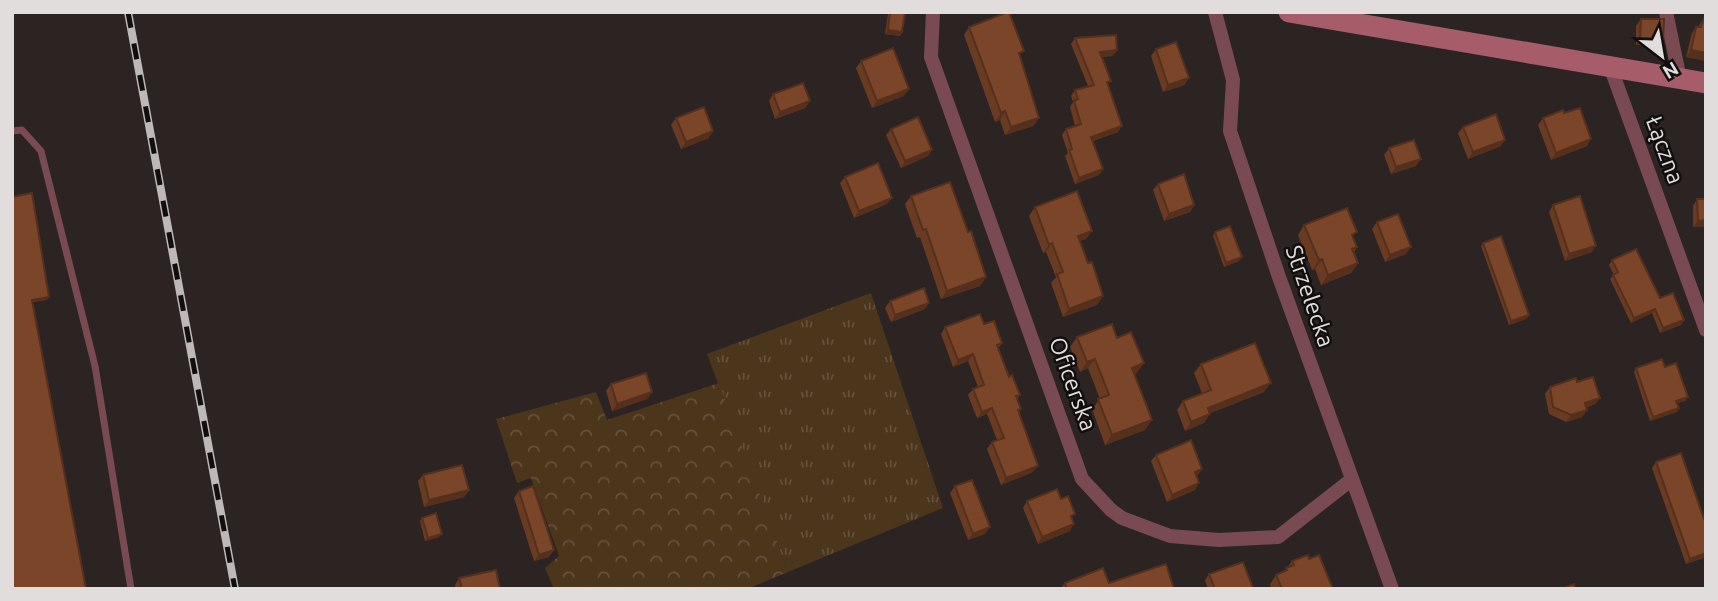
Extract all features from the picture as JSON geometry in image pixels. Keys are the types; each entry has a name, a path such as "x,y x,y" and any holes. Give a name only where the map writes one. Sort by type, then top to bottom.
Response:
{"street":[{"name":"Oficerska","path":"933,12 930,26 931,57 1083,479 1095,494 1122,518 1170,536 1219,540 1278,537 1351,480"},
{"name":"Strzelecka","path":"1215,12 1233,80 1230,131 1351,480 1392,589"},
{"path":"1289,12 1316,14 1706,83"},
{"path":"1666,12 1680,79"},
{"name":"Łączna","path":"1609,66 1705,324"}],"lane":[{"path":"12,131 22,130 41,151 66,246 95,366 131,589"}],"green space":[{"path":"871,293 943,508 788,572 707,354"},
{"path":"719,383 788,572 747,589 554,589 545,568 559,556 531,478 517,483 496,419 596,392 607,420"}],"building":[{"path":"890,12 905,13 902,32 888,30"},
{"path":"1009,12 1024,51 1019,53 1039,118 1011,127 1005,111 1001,113 969,27"},
{"path":"1704,18 1706,53 1691,50 1696,27 1701,27"},
{"path":"1641,19 1664,19 1663,39 1640,38"},
{"path":"1116,35 1117,50 1100,52 1111,81 1107,82 1122,126 1091,137 1103,169 1079,178 1069,150 1072,149 1066,129 1081,124 1074,101 1078,99 1075,90 1094,85 1075,38"},
{"path":"1176,42 1189,78 1168,85 1156,49"},
{"path":"893,48 909,89 877,101 861,61"},
{"path":"803,83 810,101 780,112 773,94"},
{"path":"704,107 713,131 686,142 676,118"},
{"path":"1580,108 1591,139 1556,153 1543,118 1563,110 1564,113"},
{"path":"1496,114 1505,140 1473,152 1463,127"},
{"path":"918,117 932,150 905,161 891,129"},
{"path":"1414,140 1421,159 1396,167 1389,148"},
{"path":"878,163 892,198 859,211 845,177"},
{"path":"1184,174 1194,205 1169,214 1158,184"},
{"path":"950,182 968,232 971,231 986,277 947,291 926,229 923,230 911,196"},
{"path":"1077,191 1092,231 1078,236 1088,263 1092,262 1103,296 1069,309 1057,274 1063,272 1052,243 1049,245 1035,207"},
{"path":"32,193 49,297 32,300 86,589 12,589 12,197"},
{"path":"1580,196 1596,246 1569,254 1553,205"},
{"path":"1697,199 1706,199 1706,220 1698,221"},
{"path":"1347,208 1357,232 1352,235 1357,247 1352,249 1358,263 1328,275 1304,225"},
{"path":"1398,214 1411,247 1390,255 1377,222"},
{"path":"1230,226 1242,257 1226,263 1215,232"},
{"path":"1501,236 1529,315 1511,321 1483,243"},
{"path":"1636,249 1660,298 1673,293 1684,320 1663,328 1655,309 1634,318 1613,275 1618,272 1612,260"},
{"path":"924,288 929,303 895,315 890,301"},
{"path":"980,314 984,324 994,321 1002,343 997,345 1009,377 1012,375 1020,395 1016,396 1021,409 1018,410 1038,466 1006,478 992,442 1004,438 992,408 982,412 973,389 984,385 973,354 958,360 945,327"},
{"path":"1112,324 1117,338 1131,332 1144,363 1132,368 1152,420 1112,435 1098,399 1109,395 1095,359 1087,362 1077,337"},
{"path":"1255,343 1271,383 1208,408 1210,414 1191,422 1183,401 1211,390 1201,364"},
{"path":"1662,359 1665,367 1676,363 1688,397 1676,401 1679,408 1653,417 1636,368"},
{"path":"646,373 652,392 617,404 611,384"},
{"path":"1593,377 1600,398 1585,403 1587,410 1571,415 1553,407 1550,387 1576,378 1577,382"},
{"path":"1191,440 1202,469 1195,472 1199,483 1172,495 1156,455"},
{"path":"1681,453 1704,519 1706,518 1706,553 1690,559 1656,462"},
{"path":"462,465 469,490 429,500 423,475"},
{"path":"972,480 990,527 973,534 955,486"},
{"path":"533,486 554,550 539,555 519,491"},
{"path":"1057,489 1061,499 1068,496 1075,514 1071,516 1074,524 1042,537 1027,501"},
{"path":"436,513 442,534 428,538 422,518"},
{"path":"1308,555 1309,559 1319,555 1333,589 1282,589 1276,575 1294,565 1292,561"},
{"path":"1243,562 1253,588 1215,589 1209,574"},
{"path":"1166,564 1174,589 1067,589 1065,583 1103,568 1109,583"},
{"path":"496,570 500,589 462,589 459,578"},
{"path":"1574,584 1575,589 1561,589"}],"railway":[{"path":"128,12 235,589"}]}
